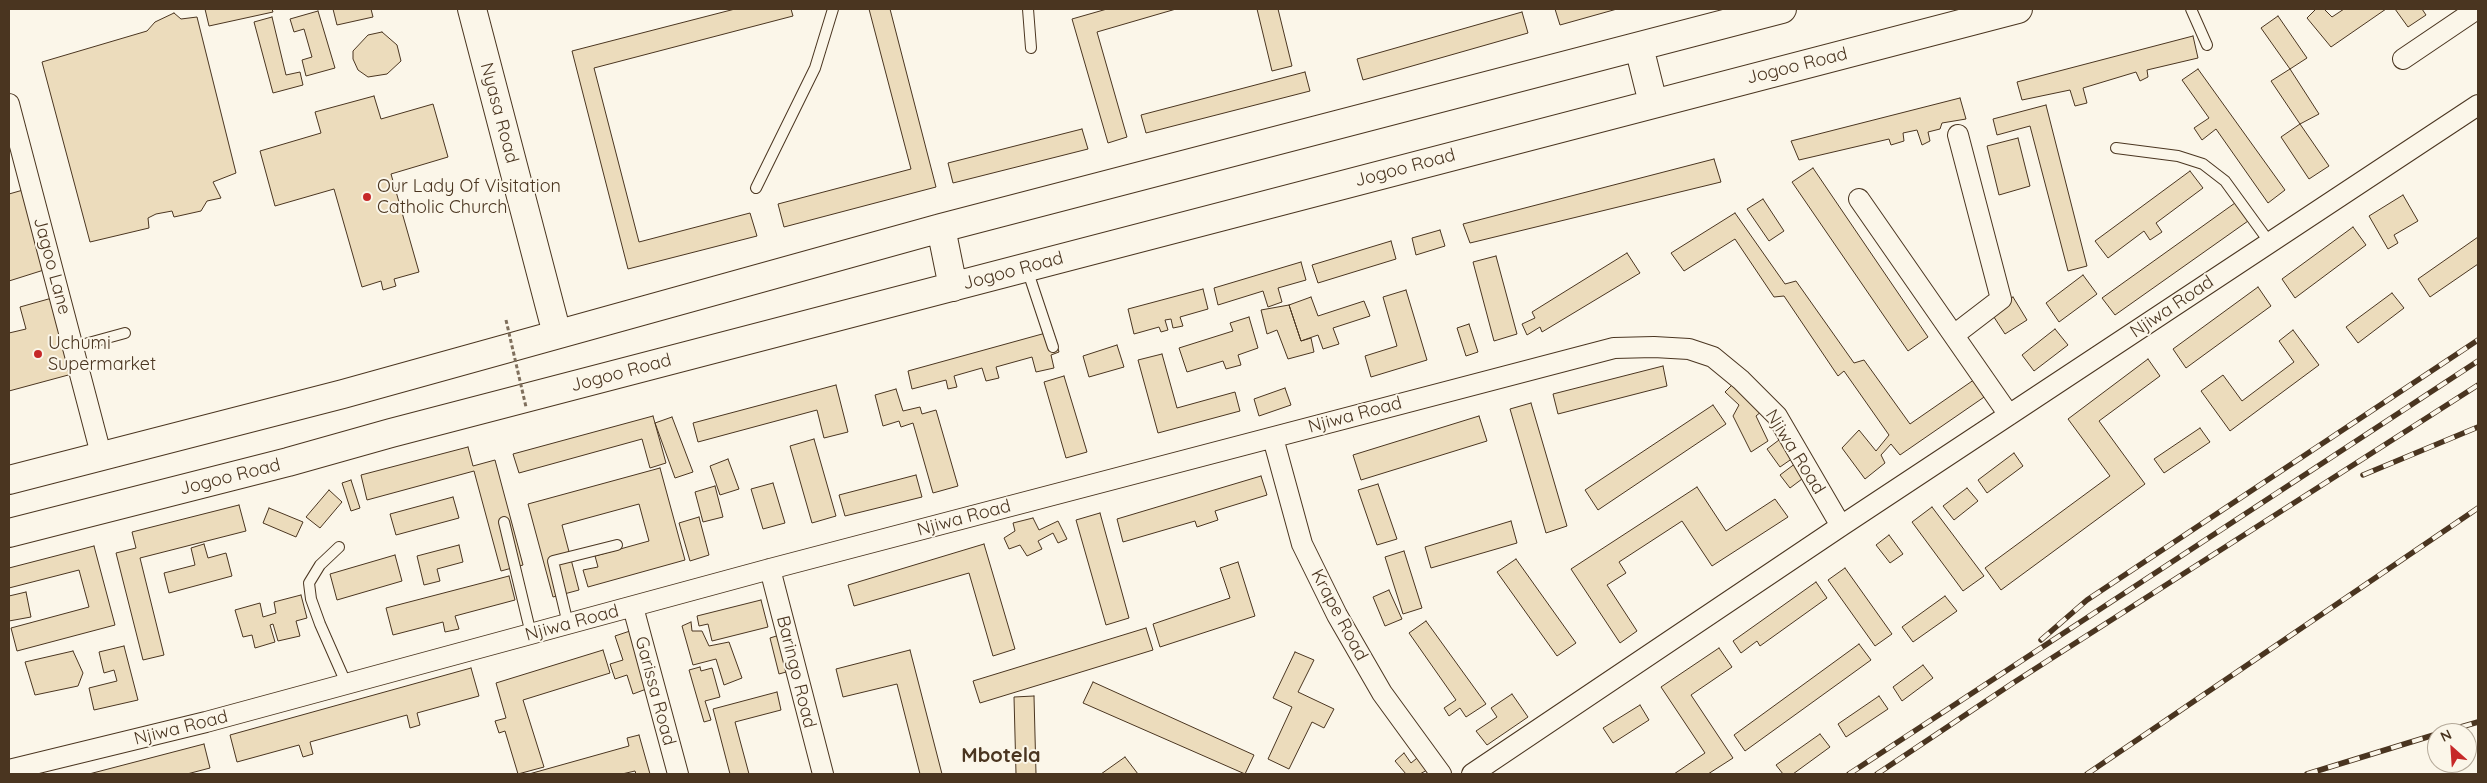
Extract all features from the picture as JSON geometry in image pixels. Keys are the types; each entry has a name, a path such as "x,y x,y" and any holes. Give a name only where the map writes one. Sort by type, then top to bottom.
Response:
{"main road":[{"name":"Nyasa Road","path":"472,9 557,334"},
{"path":"9,480 102,458 343,394 941,228 1782,9"},
{"name":"Jogoo Road","path":"9,533 2018,9"},
{"path":"1638,47 1653,103"},
{"path":"941,228 953,287"}],"street":[{"path":"2403,59 2477,9"},
{"name":"Jagoo Lane","path":"9,104 102,458"},
{"name":"Njiwa Road","path":"1472,774 1841,526 2478,105"},
{"path":"1954,335 2001,299 1958,135"},
{"path":"1859,199 2009,415"},
{"name":"Njiwa Road","path":"9,770 206,722 770,569 1273,438 1485,380 1614,348 1654,347 1689,349 1713,357 1742,380 1777,416 1841,526"},
{"name":"Krape Road","path":"1273,438 1302,544 1336,615 1382,693 1440,774"},
{"name":"Baringo Road","path":"770,569 822,774"},
{"name":"Garissa Road","path":"633,607 678,774"}],"lane":[{"path":"756,188 815,68 833,9"},
{"path":"1028,9 1031,48"},
{"path":"2191,9 2207,45"},
{"path":"2116,148 2178,156 2203,164 2225,181 2270,243"},
{"path":"1026,268 1053,347"},
{"path":"74,348 124,333"},
{"path":"504,522 531,634"},
{"path":"568,624 554,561 617,545"},
{"path":"339,546 320,565 309,583 311,599 320,624 346,683"}],"path":[{"path":"506,320 526,407"}],"building":[{"path":"205,9 272,9 273,12 209,26"},
{"path":"333,9 371,9 373,17 337,25"},
{"path":"735,9 791,9 793,16 594,68 639,242 750,213 757,236 628,269 572,51"},
{"path":"869,9 890,9 936,187 784,227 778,204 911,169"},
{"path":"1107,9 1176,9 1097,32 1127,137 1108,143 1072,19"},
{"path":"1257,9 1278,9 1292,66 1272,71"},
{"path":"1555,9 1617,9 1560,25"},
{"path":"2316,9 2324,9 2332,17 2344,9 2386,9 2331,47 2307,18"},
{"path":"2395,9 2422,9 2426,15 2408,27"},
{"path":"318,11 335,68 306,76 302,60 312,57 304,29 294,32 290,19"},
{"path":"1522,12 1528,33 1363,80 1357,59"},
{"path":"174,13 181,19 197,17 236,173 213,182 221,198 207,201 201,211 174,217 172,211 156,214 148,218 149,228 90,242 42,62 147,31 155,22"},
{"path":"2278,16 2307,58 2290,69 2261,28"},
{"path":"272,17 286,75 300,72 303,85 273,93 254,22"},
{"path":"382,32 397,45 401,61 387,74 368,77 358,70 353,59 353,51 368,35"},
{"path":"2193,36 2198,58 2147,70 2148,77 2140,81 2136,72 2083,88 2087,103 2075,106 2070,90 2022,100 2017,82"},
{"path":"2198,69 2285,190 2268,203 2216,129 2202,140 2194,128 2209,118 2182,80"},
{"path":"2290,69 2319,114 2300,124 2271,81"},
{"path":"1305,72 1310,91 1146,133 1141,115"},
{"name":"Our Lady Of Visitation Catholic Church","path":"374,96 381,119 433,104 448,157 391,174 419,272 394,279 396,286 383,290 381,281 362,287 334,189 275,206 260,151 321,133 315,112"},
{"path":"1960,98 1966,119 1942,123 1940,129 1928,132 1930,141 1922,145 1917,130 1903,133 1904,141 1891,145 1889,139 1799,160 1791,141"},
{"path":"2046,105 2087,266 2068,271 2030,126 1997,135 1993,119"},
{"path":"2300,124 2329,166 2309,179 2281,137"},
{"path":"1082,129 1088,149 953,183 948,163"},
{"path":"2018,138 2030,186 1999,195 1987,146"},
{"path":"1714,159 1721,182 1470,243 1463,224"},
{"path":"1813,168 1928,337 1908,351 1792,182"},
{"path":"2190,171 2203,188 2156,223 2162,232 2150,240 2144,231 2108,258 2095,241"},
{"path":"23,190 47,269 9,281 9,194"},
{"path":"2403,195 2418,221 2394,235 2398,243 2388,249 2369,216"},
{"path":"1763,199 1784,231 1769,241 1747,209"},
{"path":"2235,203 2248,221 2115,315 2102,298"},
{"path":"1735,213 1785,284 1796,281 1854,363 1864,360 1910,424 1978,377 1990,393 1900,455 1891,444 1881,455 1885,463 1865,479 1842,448 1859,430 1876,451 1889,435 1844,371 1838,376 1784,296 1774,297 1735,239 1684,271 1671,253"},
{"path":"2353,227 2366,245 2295,298 2282,279"},
{"path":"1440,230 1445,246 1416,255 1412,238"},
{"path":"2478,237 2478,264 2430,297 2418,279"},
{"path":"1391,241 1396,259 1318,283 1312,265"},
{"path":"1627,253 1640,273 1542,332 1540,327 1527,335 1522,324 1535,318 1532,312"},
{"path":"1496,256 1517,334 1494,341 1473,262"},
{"path":"1301,262 1306,280 1278,288 1282,302 1268,307 1263,291 1218,305 1214,288"},
{"path":"2083,275 2097,294 2059,322 2046,303"},
{"path":"2258,287 2271,306 2186,368 2173,349"},
{"path":"1203,289 1208,309 1180,317 1183,326 1173,328 1171,319 1165,320 1168,330 1161,332 1159,327 1134,334 1128,309"},
{"path":"1406,290 1427,360 1371,377 1365,356 1397,346 1383,297"},
{"path":"2392,293 2404,308 2358,343 2346,327"},
{"path":"1311,297 1318,316 1364,301 1370,316 1333,328 1339,344 1323,349 1318,335 1301,341 1289,305"},
{"path":"2013,297 2027,320 2005,334 1990,311"},
{"name":"Uchumi Supermarket","path":"52,298 72,374 9,391 9,333 26,329 20,307"},
{"path":"1289,305 1301,341 1311,338 1314,352 1288,359 1277,330 1267,334 1261,310"},
{"path":"1249,317 1258,348 1238,355 1241,365 1226,369 1223,361 1187,372 1179,348 1233,331 1230,323"},
{"path":"1469,324 1478,352 1466,356 1457,328"},
{"path":"2055,329 2068,345 2034,371 2022,355"},
{"path":"2293,330 2319,365 2230,431 2201,391 2223,375 2242,401 2294,362 2279,341"},
{"path":"1053,331 1059,352 1051,355 1054,368 1036,372 1032,357 996,367 999,378 986,381 982,368 954,376 957,387 948,389 946,380 912,389 908,371"},
{"path":"1117,345 1124,367 1089,377 1083,356"},
{"path":"1162,354 1177,408 1235,392 1240,411 1158,433 1138,360"},
{"path":"2148,359 2160,376 2099,421 2145,484 2001,590 1985,568 2110,476 2068,419"},
{"path":"1663,366 1667,386 1558,414 1553,394"},
{"path":"1064,376 1087,452 1066,458 1044,382"},
{"path":"1733,384 1762,411 1756,416 1768,441 1751,452 1733,416 1739,405 1725,392"},
{"path":"836,385 848,432 824,438 817,410 698,442 693,423"},
{"path":"1285,388 1291,405 1259,416 1254,399"},
{"path":"896,389 903,411 920,407 922,414 936,410 958,486 933,493 913,423 901,427 899,421 883,426 875,395"},
{"path":"1531,403 1567,526 1546,533 1510,409"},
{"path":"1713,405 1726,424 1598,510 1585,490"},
{"path":"653,416 666,463 650,468 642,439 519,473 513,454"},
{"path":"1479,416 1487,441 1361,480 1353,455"},
{"path":"672,417 693,472 675,478 655,423"},
{"path":"2200,428 2210,442 2164,473 2154,459"},
{"path":"814,439 836,516 812,523 790,446"},
{"path":"1779,440 1793,458 1780,467 1767,449"},
{"path":"468,447 473,466 495,460 523,565 501,571 474,471 367,500 361,475"},
{"path":"2014,453 2023,466 1987,493 1978,480"},
{"path":"728,459 739,489 720,495 710,466"},
{"path":"1796,463 1806,476 1790,488 1780,475"},
{"path":"660,468 685,560 588,587 583,570 598,567 595,556 649,541 639,504 562,525 579,590 553,597 528,504"},
{"path":"916,475 922,497 845,516 839,495"},
{"path":"1261,476 1267,495 1215,511 1218,520 1197,527 1195,521 1123,542 1117,519"},
{"path":"351,480 360,508 351,511 342,483"},
{"path":"773,483 785,523 763,529 751,489"},
{"path":"1378,484 1397,539 1377,545 1358,490"},
{"path":"715,486 723,517 703,522 695,492"},
{"path":"1697,487 1726,531 1775,499 1788,517 1712,566 1682,521 1619,562 1626,573 1607,585 1637,631 1620,643 1571,569"},
{"path":"1967,488 1978,501 1954,520 1943,506"},
{"path":"329,490 342,502 320,528 306,517"},
{"path":"453,497 459,518 396,535 390,514"},
{"path":"239,505 246,531 140,558 164,655 143,660 116,553 136,548 132,532"},
{"path":"1932,507 1984,576 1963,591 1912,522"},
{"path":"269,508 303,522 296,537 263,523"},
{"path":"1100,513 1129,618 1106,625 1076,520"},
{"path":"699,517 709,555 690,561 679,523"},
{"path":"1033,518 1039,530 1058,521 1067,539 1058,543 1053,533 1038,541 1042,549 1027,556 1020,545 1009,549 1004,538 1015,531 1013,523"},
{"path":"1511,521 1517,543 1431,568 1425,547"},
{"path":"1889,535 1903,554 1890,563 1876,545"},
{"path":"204,544 208,558 226,553 232,576 169,593 164,573 195,565 191,548"},
{"path":"984,544 1015,649 993,656 969,573 854,606 848,585"},
{"path":"459,545 463,562 437,569 440,581 424,585 417,556"},
{"path":"94,546 115,625 17,651 11,628 89,607 79,570 9,588 9,568"},
{"path":"1404,551 1422,608 1403,614 1385,557"},
{"path":"395,555 402,581 337,600 330,574"},
{"path":"1516,559 1576,643 1557,656 1497,572"},
{"path":"1238,562 1255,616 1160,647 1153,624 1230,598 1220,568"},
{"path":"1845,568 1892,634 1875,646 1828,580"},
{"path":"509,576 515,600 455,616 459,629 445,632 443,622 393,635 386,608"},
{"path":"1816,582 1827,598 1760,646 1757,641 1741,653 1733,641"},
{"path":"1389,590 1402,619 1385,626 1373,597"},
{"path":"26,592 31,617 9,621 9,596"},
{"path":"301,595 307,618 296,621 300,636 278,641 273,624 270,625 275,642 255,648 252,635 243,637 235,610 260,603 263,617 276,613 274,602"},
{"path":"1945,596 1957,611 1913,642 1902,627"},
{"path":"761,600 768,627 712,641 708,624 699,626 697,616"},
{"path":"1426,621 1486,704 1466,717 1460,708 1449,716 1444,708 1456,700 1409,633"},
{"path":"691,622 692,631 702,631 709,646 729,642 742,678 724,685 716,659 693,665 682,626"},
{"path":"1146,628 1153,650 980,703 973,681"},
{"path":"630,631 649,688 633,694 627,675 615,679 610,664 623,660 615,636"},
{"path":"783,634 793,670 779,674 770,638"},
{"path":"1859,644 1871,660 1745,751 1734,735"},
{"path":"124,646 138,700 94,710 89,688 117,681 114,670 104,673 99,652"},
{"path":"1719,648 1732,667 1691,695 1733,758 1708,774 1674,774 1705,753 1661,687"},
{"path":"603,650 610,673 523,700 544,767 518,774 505,731 499,733 495,721 506,718 496,683"},
{"path":"910,650 942,774 920,774 897,684 843,697 836,669"},
{"path":"73,651 83,673 78,686 35,695 25,662"},
{"path":"1295,652 1314,660 1298,692 1334,709 1324,728 1312,722 1289,769 1268,759 1292,707 1273,698"},
{"path":"1923,665 1933,678 1902,701 1893,687"},
{"path":"700,667 701,671 712,668 720,697 705,701 711,720 704,722 689,670"},
{"path":"471,668 479,696 417,713 420,725 410,728 407,715 310,742 313,754 303,757 299,745 237,762 230,735"},
{"path":"1093,682 1254,755 1245,774 1083,703"},
{"path":"777,692 781,710 735,722 749,774 730,774 713,709"},
{"path":"1512,694 1528,717 1487,745 1476,731 1497,717 1491,708"},
{"path":"1034,696 1036,774 1016,774 1014,697"},
{"path":"1879,696 1888,709 1846,737 1838,724"},
{"path":"1640,705 1649,720 1613,743 1603,728"},
{"path":"1820,734 1830,747 1793,774 1783,774 1776,765"},
{"path":"639,735 650,774 636,774 635,771 622,774 529,774 629,746 627,738"},
{"path":"204,744 210,768 187,774 89,774"},
{"path":"1404,753 1411,763 1422,754 1427,770 1420,774 1406,774 1395,761"},
{"path":"1125,757 1138,774 1101,774"}],"railway":[{"path":"2041,640 2087,600 2478,340"},
{"path":"1849,774 2478,361"},
{"path":"1877,774 2013,683 2478,385"},
{"path":"2363,475 2478,427"},
{"path":"2087,774 2478,508"},
{"path":"2307,774 2427,737"}],"place":[{"name":"Our Lady Of Visitation Catholic Church","path":"367,197"},
{"name":"Uchumi Supermarket","path":"38,354"}],"district":[{"name":"Mbotela","path":"1001,756"}]}
